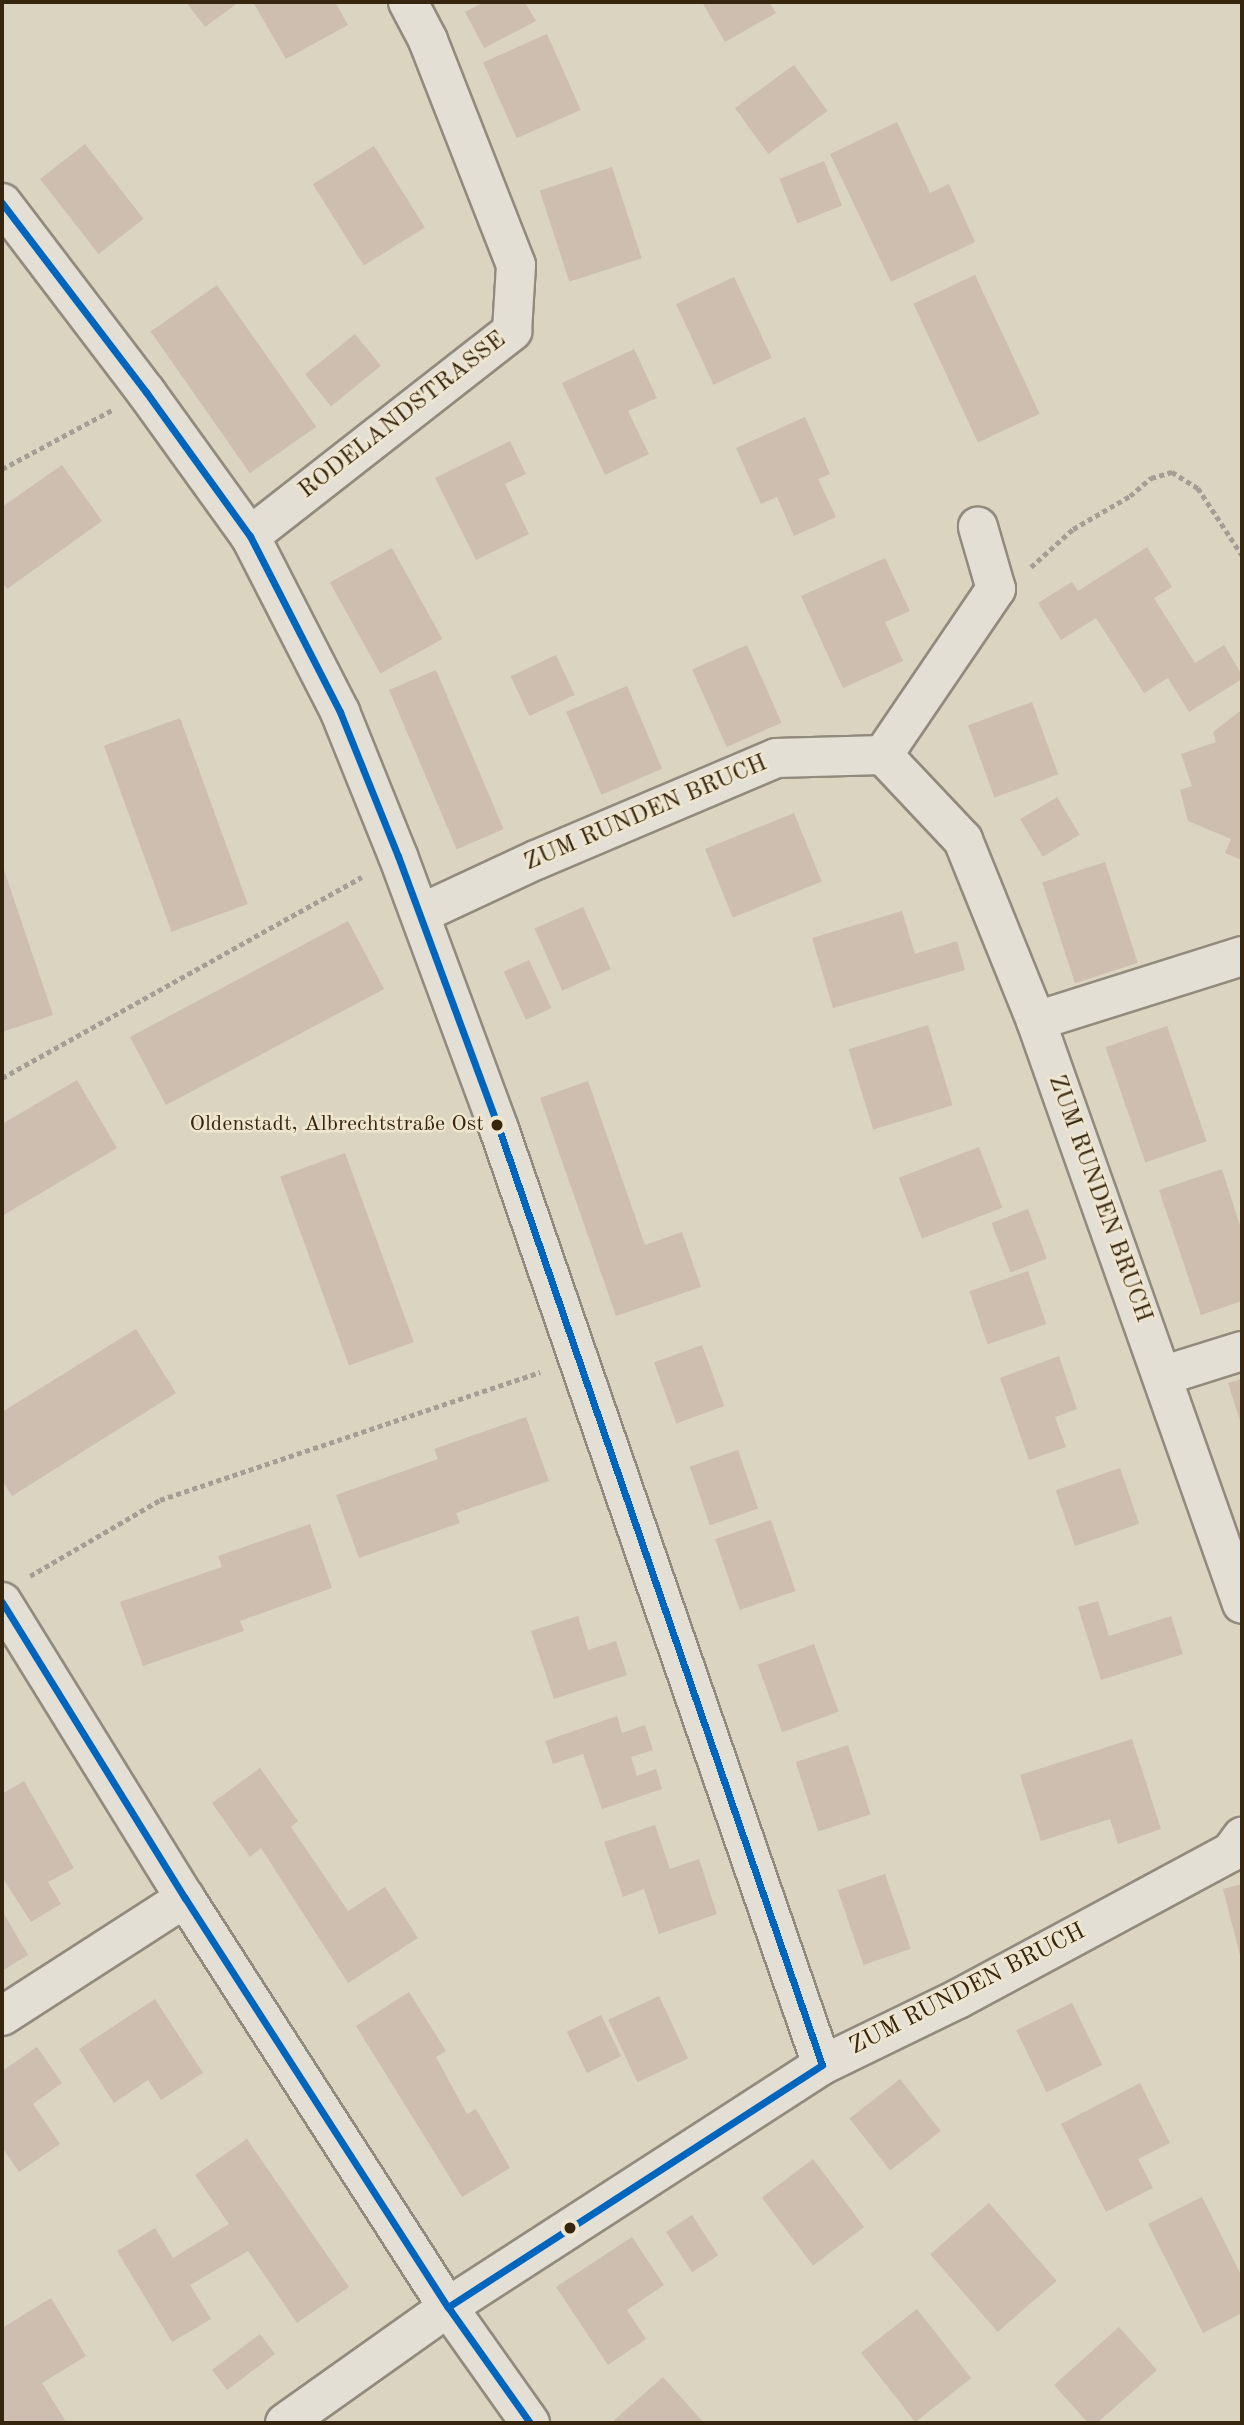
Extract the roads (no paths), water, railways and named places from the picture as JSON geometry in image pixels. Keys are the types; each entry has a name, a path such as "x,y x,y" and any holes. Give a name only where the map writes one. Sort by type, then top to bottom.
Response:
{"street":[{"name":"RODELANDSTRASSE","path":"250,536 512,331 516,265 428,40 408,2"},
{"path":"2,203 146,392 250,536 340,712 420,914 578,1359 822,2065"},
{"path":"883,755 996,589 978,527"},
{"name":"ZUM RUNDEN BRUCH","path":"420,914 536,860 776,758 883,755 963,840 1036,1021 1242,1604"},
{"path":"1036,1021 1242,956"},
{"path":"1162,1376 1242,1351"},
{"path":"13,1591 185,1898 448,2307 530,2423"},
{"name":"ZUM RUNDEN BRUCH","path":"285,2423 448,2307 822,2065 958,1998 1231,1852 1242,1837"},
{"path":"2,2016 185,1898"}],"place":[{"name":"Oldenstadt, Albrechtstraße Ost","path":"497,1125"}]}
